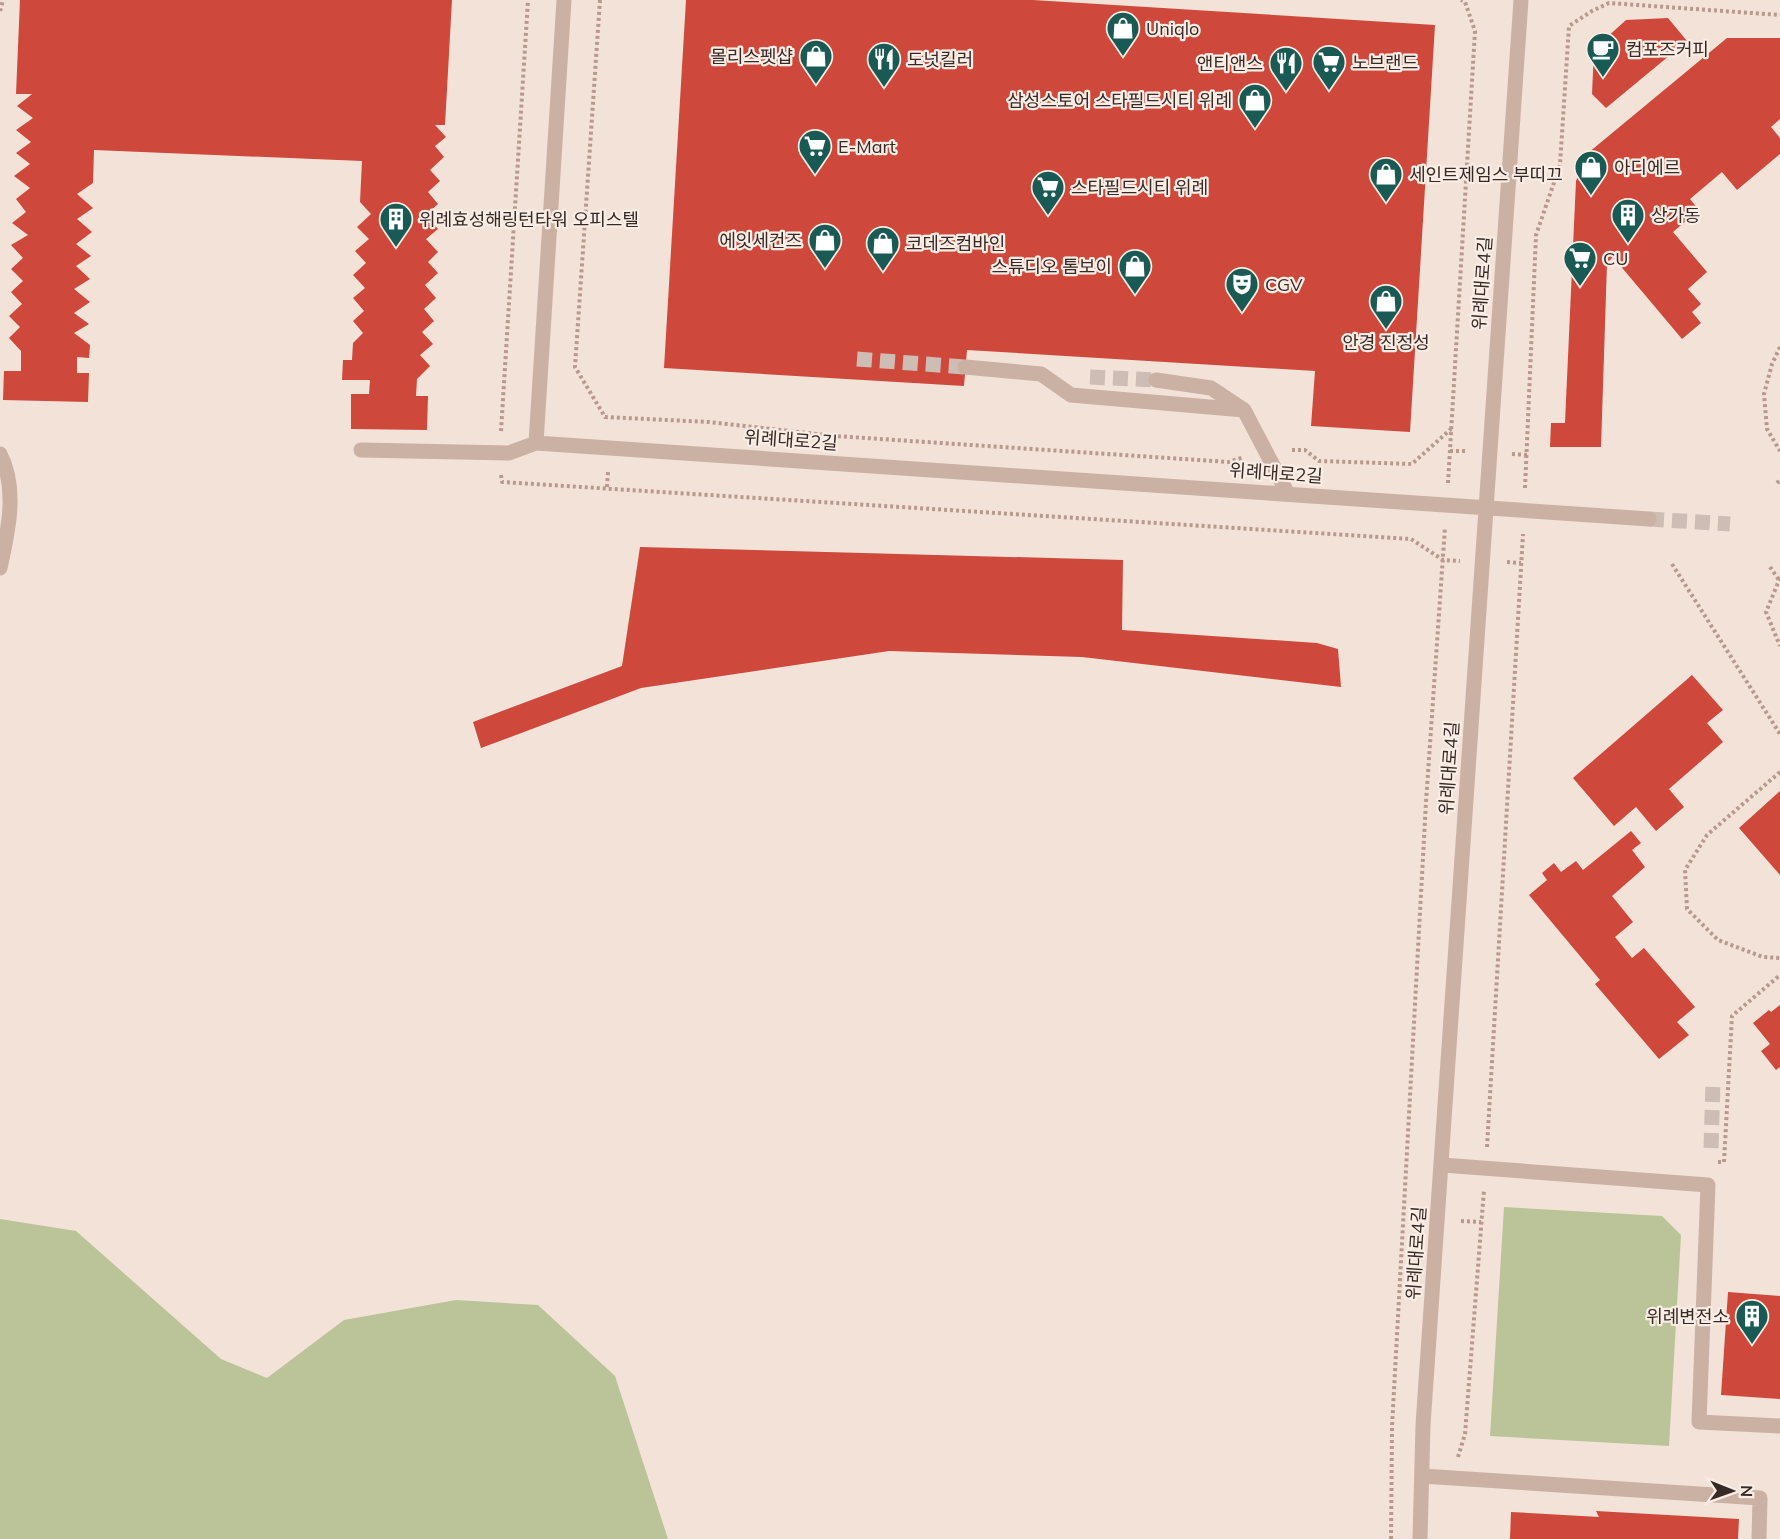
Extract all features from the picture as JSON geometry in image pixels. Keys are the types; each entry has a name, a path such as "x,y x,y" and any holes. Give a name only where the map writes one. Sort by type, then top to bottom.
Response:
{"street":[{"path":"362,450 508,453 536,443 564,0"},
{"name":"위례대로4길","path":"1420,1539 1423,1425 1521,0"},
{"path":"965,367 1041,374 1071,395 1244,410"},
{"path":"1156,380 1211,388 1244,410 1288,494"},
{"name":"위례대로2길","path":"536,443 1649,519"},
{"path":"0,454 6,464 10,495 0,568"},
{"path":"1442,1165 1708,1185 1699,1422 1780,1426"},
{"path":"1422,1476 1760,1498 1759,1539"}],"path":[{"path":"0,11 3,0"},
{"path":"528,0 500,453 502,482 1411,540 1443,560"},
{"path":"600,0 574,367 605,417 710,422 835,436 1228,462 1265,449 1305,450 1319,460 1412,464 1451,428"},
{"path":"1391,1539 1392,1427 1425,814 1447,504 1475,31 1465,2 1461,0"},
{"path":"1451,1478 1465,1434 1485,1168 1524,510 1536,235 1560,165 1569,26 1609,3 1780,15"},
{"path":"1780,347 1772,364 1764,394 1767,429 1780,451"},
{"path":"1672,564 1780,734"},
{"path":"1770,567 1779,579 1766,612 1780,646"},
{"path":"1780,772 1707,835 1685,870 1687,909 1718,940 1763,957 1780,958"},
{"path":"1710,1162 1724,1162 1732,1016 1780,975"}],"green space":[{"path":"1504,1207 1662,1216 1681,1235 1669,1446 1490,1436"},
{"path":"0,1219 76,1231 221,1359 267,1378 344,1320 456,1300 538,1305 615,1376 668,1539 0,1539"}],"building":[{"name":"위례효성해링턴타워 오피스텔","path":"20,0 452,0 445,125 435,125 446,137 435,146 444,157 430,170 440,181 428,192 438,204 426,215 438,229 426,239 438,252 428,262 438,273 425,285 436,298 424,309 434,321 422,332 433,344 420,355 430,366 417,379 416,396 428,396 427,430 351,429 351,394 369,394 370,380 342,380 343,360 352,360 353,343 363,333 353,321 364,311 353,298 365,288 353,275 366,263 355,251 369,239 357,227 371,214 360,202 362,161 94,150 93,183 77,194 93,208 77,219 92,232 76,244 91,256 76,266 90,279 74,289 90,302 74,313 89,324 74,333 90,345 89,358 77,357 77,373 89,373 88,402 3,400 4,371 21,371 21,351 9,338 20,327 9,316 22,304 11,292 23,281 11,269 23,258 11,245 28,235 12,223 26,212 16,199 30,188 14,176 30,164 16,153 31,142 16,130 33,118 17,106 32,94 16,94"},
{"name":"스타필드시티 위례","path":"686,0 1033,0 1435,25 1410,432 1311,426 1315,371 967,350 964,386 664,368"},
{"path":"1668,18 1687,41 1606,108 1592,94 1594,49 1626,20"},
{"name":"상가동","path":"1727,38 1780,38 1780,119 1771,127 1780,138 1780,154 1737,190 1722,172 1690,199 1699,210 1673,232 1707,272 1688,289 1701,304 1692,312 1701,323 1682,339 1613,257 1607,263 1601,447 1550,447 1551,423 1565,423 1576,181 1588,153"},
{"path":"640,547 1123,560 1122,630 1317,643 1338,649 1341,687 1082,657 889,651 641,688 481,748 473,722 622,666"},
{"path":"1692,675 1723,710 1707,723 1723,742 1669,789 1684,807 1656,831 1636,807 1614,826 1573,778"},
{"path":"1780,791 1780,875 1739,828"},
{"path":"1631,831 1641,843 1632,850 1645,867 1612,896 1633,922 1615,937 1632,958 1644,948 1695,1007 1677,1022 1689,1035 1659,1059 1595,984 1600,980 1529,895 1547,880 1542,873 1554,863 1561,872 1576,861 1583,870"},
{"path":"1780,1005 1780,1067 1776,1070 1761,1051 1770,1044 1753,1023 1769,1010 1771,1012"},
{"name":"위례변전소","path":"1728,1292 1780,1296 1780,1399 1721,1395"},
{"path":"1596,1511 1739,1519 1738,1539 1510,1539 1511,1512 1599,1517"}],"tunnel":[{"path":"857,359 965,367"},
{"path":"1090,377 1156,380"},
{"path":"1649,519 1730,524"},
{"path":"1711,1148 1713,1082"}],"place":[{"name":"Uniqlo","path":"1123,57"},
{"name":"컴포즈커피","path":"1603,78"},
{"name":"몰리스펫샵","path":"816,85"},
{"name":"도넛킬러","path":"884,88"},
{"name":"노브랜드","path":"1329,91"},
{"name":"앤티앤스","path":"1286,92"},
{"name":"삼성스토어 스타필드시티 위례","path":"1255,129"},
{"name":"E-Mart","path":"815,175"},
{"name":"아디에르","path":"1591,196"},
{"name":"세인트제임스 부띠끄","path":"1386,203"},
{"name":"스타필드시티 위례","path":"1048,216"},
{"name":"상가동","path":"1628,244"},
{"name":"위례효성해링턴타워 오피스텔","path":"396,248"},
{"name":"에잇세컨즈","path":"825,269"},
{"name":"코데즈컴바인","path":"883,272"},
{"name":"CU","path":"1580,287"},
{"name":"스튜디오 톰보이","path":"1135,295"},
{"name":"CGV","path":"1242,313"},
{"name":"안경 진정성","path":"1386,330"},
{"name":"위례변전소","path":"1752,1345"}]}
